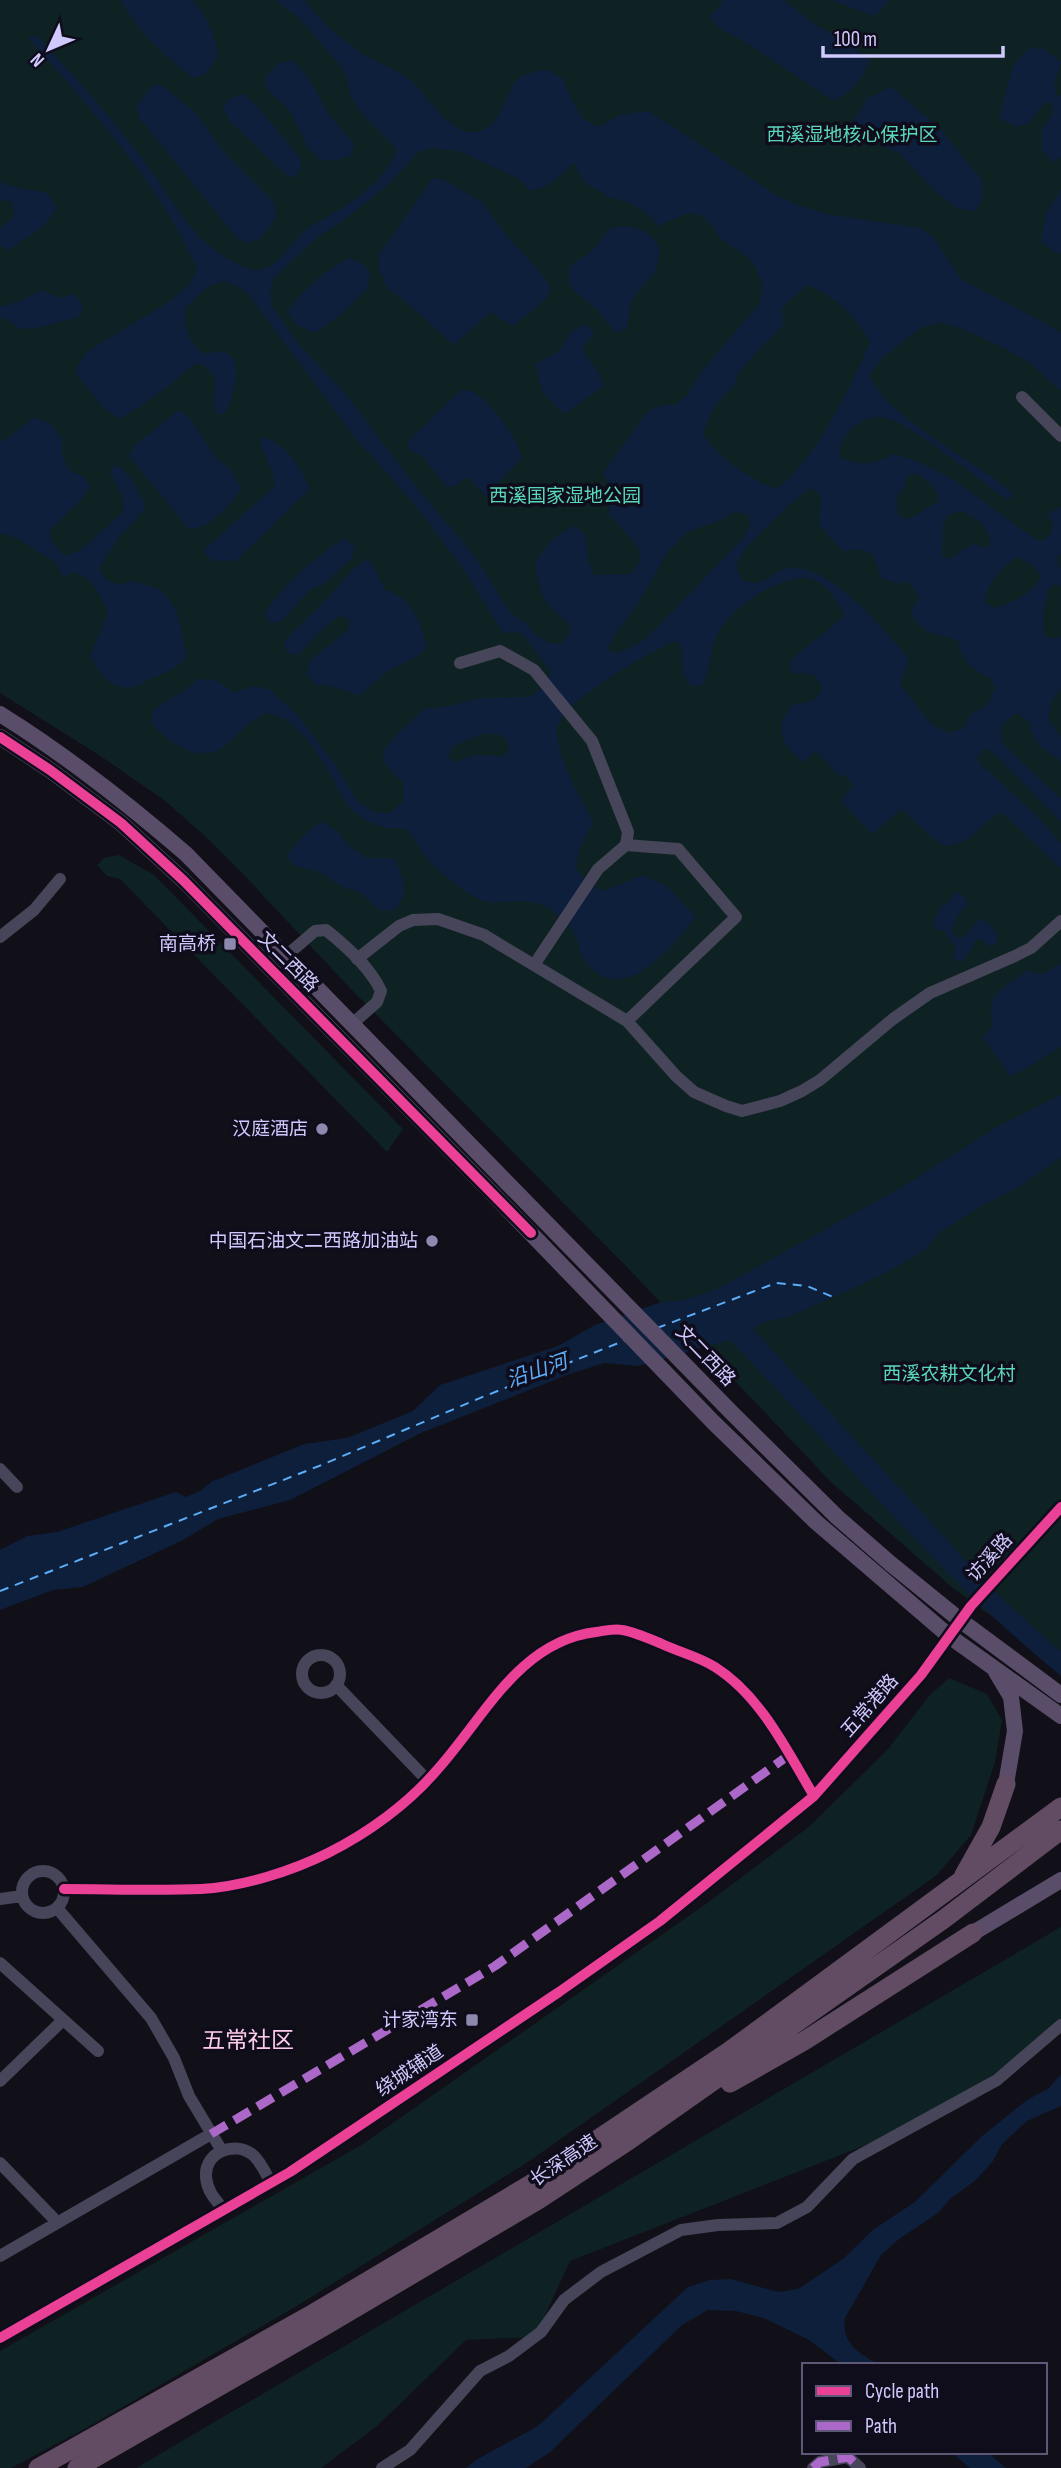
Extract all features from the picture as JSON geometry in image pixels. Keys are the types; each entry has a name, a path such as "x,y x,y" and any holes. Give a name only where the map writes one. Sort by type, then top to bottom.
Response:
{"highway":[{"path":"960,1881 991,1827 1006,1784"},
{"name":"长深高速","path":"38,2468 314,2313 531,2183 727,2052 1061,1807"},
{"name":"长深高速","path":"77,2468 538,2200 628,2141 944,1919 1061,1830"},
{"path":"628,2141 804,2040 973,1933"}],"main road":[{"name":"文二西路","path":"0,714 31,733 132,808 186,854 837,1517 960,1620 1061,1695"},
{"name":"文二西路","path":"0,737 121,823 183,880 713,1422 807,1514 949,1636 1061,1716"},
{"path":"993,1667 1011,1697 1015,1731 1006,1784"},
{"path":"973,1933 1061,1880"}],"street":[{"path":"1022,397 1061,436"},
{"path":"460,663 500,651 534,670 592,741 628,832 626,845 598,869 534,965"},
{"path":"626,845 678,849 736,916 627,1021"},
{"path":"0,937 34,910 60,879"},
{"path":"356,959 399,926 424,918 438,919 484,935 627,1021 676,1076 694,1092 742,1111 780,1101 820,1080 893,1019 930,993 1031,948 1061,921"},
{"path":"287,955 315,930 326,930 376,980 381,991 377,1002 352,1024"},
{"path":"0,1469 17,1487"},
{"name":"访溪路","path":"949,1636 999,1573 1061,1507"},
{"path":"64,1889 202,1889 235,1885 297,1867 330,1852 393,1811 428,1781 519,1670 544,1648 578,1634 620,1629 715,1667 751,1698 814,1796"},
{"name":"五常港路","path":"814,1796 921,1675 949,1636"},
{"path":"336,1685 428,1781"},
{"name":"绕城辅道","path":"0,2338 271,2183 548,2000 660,1921 814,1796"},
{"path":"39,1871 58,1877 64,1889 64,1896 57,1908 46,1913 33,1911 22,1896 27,1878 39,1871"},
{"path":"0,1899 22,1896"},
{"path":"57,1908 151,2018 174,2058 189,2096 222,2151"},
{"path":"0,1963 98,2051"},
{"path":"0,2081 63,2020"},
{"path":"382,2468 410,2450 480,2371 509,2356 541,2332 564,2300 601,2272 681,2230 718,2225 777,2223 807,2207 853,2159 997,2080 1061,2025"},
{"path":"0,2256 211,2134"},
{"path":"224,2210 209,2191 205,2174 209,2160 227,2148 240,2148 253,2155 271,2183"},
{"path":"0,2162 57,2222"},
{"path":"813,2468 820,2462 848,2457 860,2468"}],"green space":[{"name":"西溪国家湿地公园","path":"0,0 1061,0 1061,1666 953,1588 831,1482 625,1265 349,987 205,836 164,800 99,755 0,693"},
{"path":"119,855 154,875 403,1129 387,1152 120,879 107,876 97,865 104,858"},
{"path":"949,1678 987,1694 1002,1720 995,1762 971,1835 937,1875 525,2164 300,2304 88,2427 11,2468 0,2468 0,2351 363,2144 710,1901 810,1826 889,1748 929,1696"},
{"path":"1061,1927 1061,2029 1038,2047 904,2130 570,2261 535,2337 466,2340 377,2426 321,2468 136,2468"}],"water":[{"path":"121,0 193,0 209,26 218,55 207,73 193,78 171,60 145,34"},
{"path":"276,0 304,0 341,38 368,57 410,80 451,123 471,132 489,127 499,115 517,80 527,74 547,69 563,79 583,119 599,127 620,115 647,111 776,195 800,206 832,215 921,228 933,237 962,280 1061,333 1061,391 1034,366 1017,355 970,332 940,323 922,328 912,335 885,356 871,373 870,378 881,394 897,410 1014,494 1007,500 928,441 886,418 870,418 852,428 843,439 839,457 866,463 892,454 913,460 952,479 1041,542 1052,533 1053,523 1047,514 1061,507 1061,553 1057,558 1061,569 1061,587 1056,584 1048,589 1043,618 1044,635 1052,639 1061,637 1061,689 1053,699 1048,719 1061,737 1061,765 1059,759 1039,744 1029,722 1016,713 1001,726 1002,743 1061,799 1061,822 999,758 986,748 977,757 980,764 1035,814 1061,844 1061,869 1002,812 958,844 939,843 901,809 872,834 840,800 854,786 844,774 840,777 816,751 803,762 790,749 785,743 782,729 786,714 791,705 806,703 817,697 821,688 813,674 792,673 792,659 844,614 826,588 817,581 806,578 792,579 764,591 728,619 714,643 703,684 694,687 688,681 684,675 679,643 673,641 606,680 571,707 561,720 557,732 561,755 593,822 579,850 576,869 588,884 604,891 643,875 668,887 696,917 659,958 629,977 614,979 598,974 583,958 575,935 568,925 550,909 531,902 481,900 436,868 406,829 385,828 363,819 346,804 308,740 286,719 267,713 250,723 217,751 206,753 186,750 167,738 151,722 154,709 190,687 197,679 215,680 235,693 254,686 270,690 298,716 336,766 357,801 374,812 390,813 403,802 403,783 384,762 383,751 400,731 426,708 440,708 482,698 530,697 542,688 551,671 520,632 503,633 464,570 416,506 353,435 249,295 239,287 223,282 210,286 187,306 185,316 187,330 201,352 222,352 235,362 234,390 224,414 218,414 215,407 213,375 199,363 119,419 103,408 75,372 86,352 167,303 189,285 197,270 165,208 144,178 28,37 38,36 92,97 144,161 196,233 229,259 256,270 270,266 308,228 360,196 381,176 397,149 363,115 351,98 346,76 339,64 299,18","holes":["433,148 459,151 521,180 530,191 554,181 574,163 584,182 609,197 632,204 659,226 687,213 702,215 713,226 720,239 744,254 755,266 763,285 760,303 701,372 688,394 675,405 662,405 647,412 603,473 610,488 609,514 638,547 641,561 630,574 594,575 588,560 586,536 575,526 552,541 535,564 539,585 548,605 570,624 569,634 562,644 550,643 536,635 525,622 511,614 474,555 413,483 344,392 300,346 272,306 270,292 273,279 316,238 343,221 389,184 418,152","807,285 826,294 843,308 870,342 842,401 818,442 790,477 776,489 736,467 703,435 716,404 734,386 739,371 783,325 782,308","918,474 935,488 938,502 908,519 898,515 897,497 905,485 907,475","810,488 821,496 819,525 843,551 857,549 873,554 881,578 895,583 908,582 920,597 911,611 920,626 931,633 958,641 968,664 991,678 995,689 987,705 970,715 963,729 949,733 931,724 900,684 909,659 857,602 824,577 807,570 791,568 763,581 742,580 737,566 740,557 757,536","736,511 748,515 750,526 743,538 646,639 619,653 607,650 665,556 685,533 721,520","963,511 985,528 991,545 983,548 973,544 953,558 942,557 943,524 949,514","1018,557 1032,565 1042,576 1022,596 995,608 985,603 986,596 992,583 1006,566","482,734 497,734 505,738 509,749 503,757 478,755 456,762 448,758 452,747"]},
{"path":"722,0 783,0 817,26 847,42 870,61 856,84 834,101 718,27 709,16 721,6"},
{"path":"831,0 890,0 874,16"},
{"path":"1029,48 1044,49 1061,62 1054,85 1057,98 1061,94 1061,157 1053,162 1042,151 1042,129 1053,114 1052,104 1045,102 1028,124 1015,127 999,117 1013,66"},
{"path":"291,60 304,72 329,114 354,145 351,155 338,160 320,160 308,148 291,112 265,87 266,76 278,64"},
{"path":"154,84 163,86 197,114 222,150 273,201 277,217 260,239 248,243 237,238 140,119 136,106"},
{"path":"892,87 942,131 982,180 983,197 976,211 958,209 935,191 898,152 865,140 852,123 868,98"},
{"path":"244,94 300,158 302,169 293,178 284,173 230,121 223,107 229,99"},
{"path":"433,178 445,180 483,203 506,235 544,276 551,289 546,299 513,326 490,312 454,345 399,296 388,290 378,267 380,253"},
{"path":"0,181 5,185 47,193 57,207 44,226 8,250 0,246 0,229 14,216 12,202 2,199 0,202"},
{"path":"1061,189 1061,253 1056,254 1041,241 1046,213"},
{"path":"623,226 643,231 650,236 659,249 659,257 651,277 634,297 627,329 615,333 598,310 575,292 569,283 569,267 592,251 610,228"},
{"path":"350,258 362,263 370,273 368,288 338,317 314,333 295,324 288,312 300,296 324,274"},
{"path":"41,290 60,298 75,294 84,307 78,317 37,328 20,329 5,318 0,320 0,307 23,300"},
{"path":"585,324 594,333 582,349 604,386 564,414 543,393 535,364 558,352 571,332"},
{"path":"461,390 469,391 487,402 515,441 522,458 486,496 467,477 457,485 447,487 422,456 409,450 408,441"},
{"path":"179,410 190,418 216,458 232,470 241,489 212,521 189,529 129,456 135,445"},
{"path":"34,417 51,424 62,439 62,456 70,471 86,478 90,488 50,530 51,541 65,556 81,550 124,511 122,494 110,473 116,464 131,478 143,500 145,507 121,534 99,568 104,578 117,585 133,581 158,589 167,596 177,613 187,656 172,669 136,686 125,688 112,683 90,656 108,613 92,583 75,572 63,577 55,562 17,538 0,533 0,439 3,442"},
{"path":"262,436 292,457 310,489 236,561 212,561 203,551 275,486 273,474 260,444"},
{"path":"346,538 355,548 351,559 324,584 310,590 283,620 271,623 265,616 288,584 313,561"},
{"path":"364,560 372,563 385,590 402,598 414,612 427,647 416,657 386,672 359,696 329,685 317,686 306,675 310,661 348,630 350,620 340,615 298,655 288,653 284,643"},
{"path":"323,822 337,831 350,847 367,858 395,858 403,880 404,892 393,911 380,910 360,892 343,887 317,871 295,866 286,856 311,828"},
{"path":"956,892 965,897 968,905 954,924 952,932 958,939 965,936 979,919 987,922 997,934 997,942 990,946 979,938 961,962 953,959 956,948 945,932 932,927 940,907 949,902"},
{"path":"1061,963 1061,1047 1011,1077 983,1037 993,1026 991,1015 994,998 1004,987 1027,971 1042,974"},
{"name":"沿山河","path":"1061,1095 1061,1157 1019,1187 983,1205 940,1232 925,1250 886,1273 789,1317 766,1321 753,1329 997,1594 1061,1652 1061,1676 1016,1638 931,1556 730,1340 638,1366 604,1363 567,1375 421,1433 290,1500 218,1519 183,1540 83,1587 53,1590 0,1610 0,1550 27,1536 57,1532 176,1492 186,1497 211,1482 304,1444 347,1438 413,1411 440,1385 558,1346 595,1325 661,1302 686,1300 719,1288 904,1186 995,1128"},
{"path":"1061,2074 1061,2106 1027,2121 1002,2144 993,2161 976,2180 950,2199 938,2213 899,2239 881,2255 845,2318 849,2341 876,2363 839,2363 809,2340 764,2318 736,2311 708,2310 682,2325 549,2453 526,2468 466,2468 538,2426 688,2287 710,2280 731,2279 778,2292 798,2289 843,2259 874,2229 915,2202 982,2136 1027,2100 1049,2088"},
{"path":"953,2454 989,2454 1006,2468 970,2468"}],"ferry route":[{"path":"657,1328 776,1283 807,1286 833,1297"},
{"path":"0,1591 319,1466 626,1340"}],"marked path":[{"path":"211,2134 495,1966 789,1755"},
{"path":"813,2468 820,2462 848,2457 860,2468"}],"cycle path":[{"path":"0,737 121,823 183,880 531,1233"},
{"path":"0,2338 290,2172 660,1921 814,1796 921,1675 971,1606 1061,1507"},
{"path":"64,1889 217,1888 266,1877 328,1853 372,1827 413,1795 524,1666 545,1650 569,1638 609,1630 619,1629 647,1638 709,1663 731,1679 746,1693 772,1726 814,1796"}],"place":[{"name":"南高桥","path":"230,944"},
{"name":"汉庭酒店","path":"322,1129"},
{"name":"中国石油文二西路加油站","path":"432,1241"},
{"name":"计家湾东","path":"472,2020"}],"district":[{"name":"五常社区","path":"248,2041"}],"park label":[{"name":"西溪湿地核心保护区","path":"852,135"},
{"name":"西溪农耕文化村","path":"949,1374"}]}
